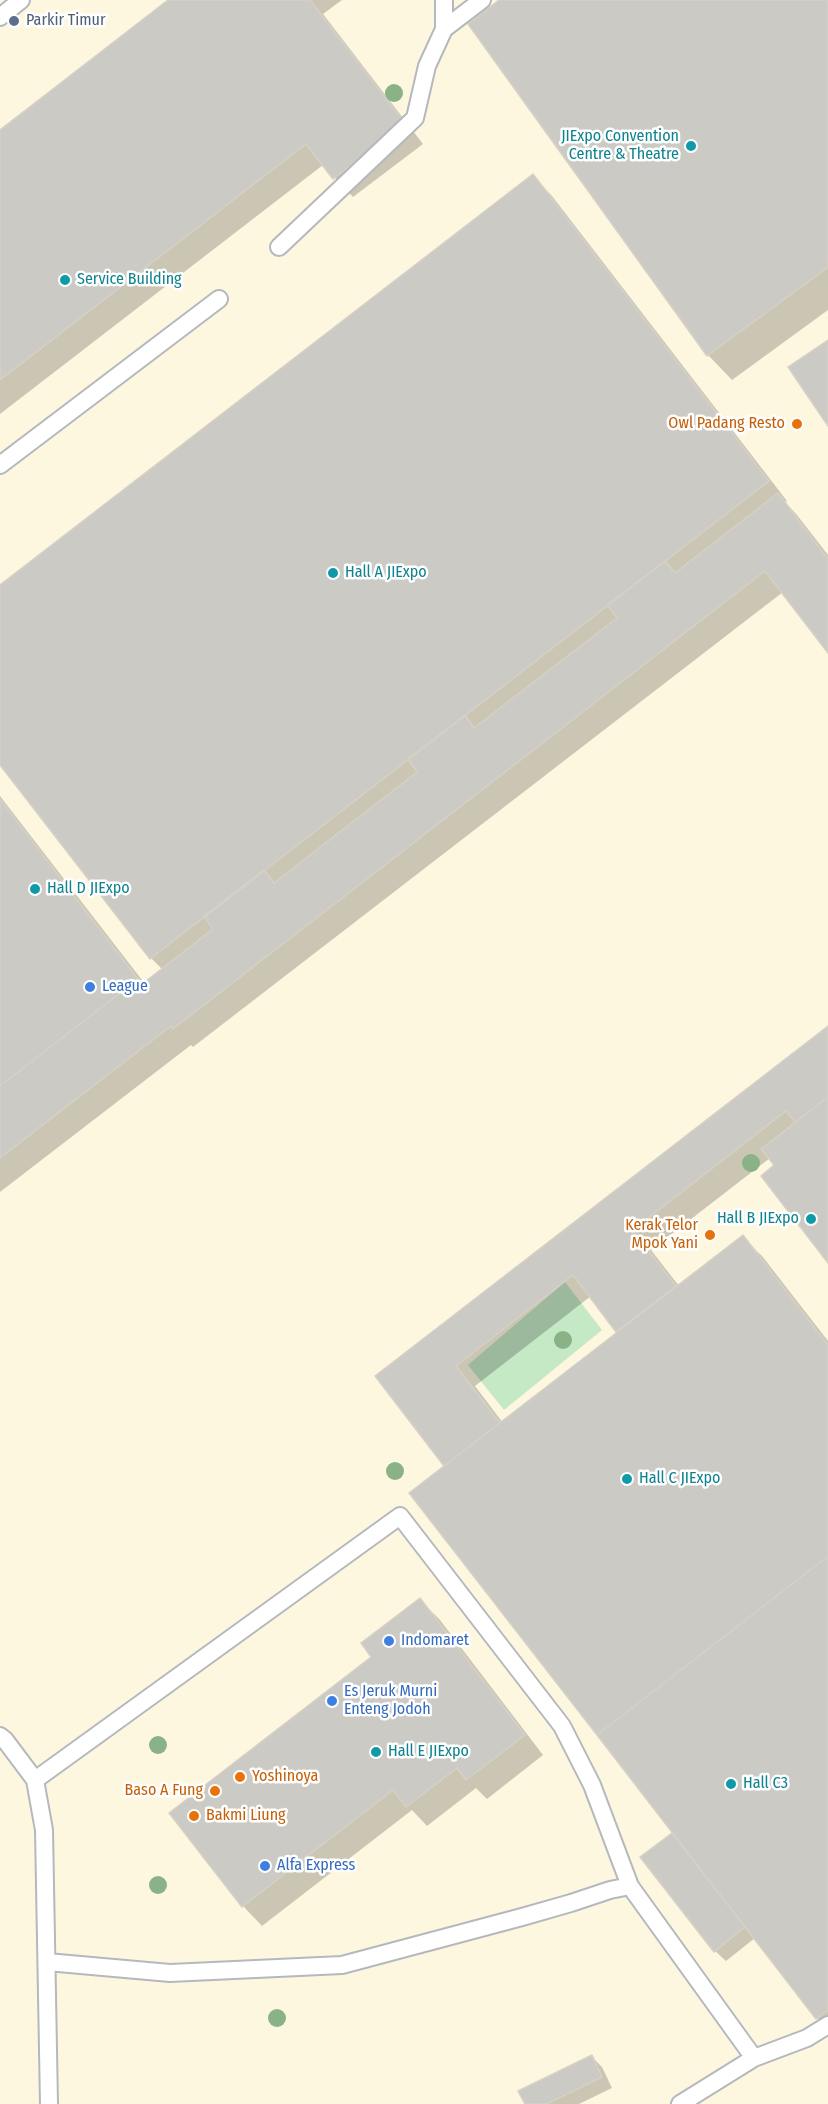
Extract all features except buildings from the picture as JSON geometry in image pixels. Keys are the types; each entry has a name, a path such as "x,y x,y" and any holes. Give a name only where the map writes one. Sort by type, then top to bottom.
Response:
{"lane":[{"path":"0,17 21,0"},
{"path":"279,247 415,118 427,66 444,29 444,0"},
{"path":"444,29 482,0"},
{"path":"0,465 219,299"},
{"path":"35,1780 400,1516 562,1726 592,1785 630,1886 754,2058"},
{"path":"0,1736 35,1780 44,1830 49,2104"},
{"path":"47,1962 170,1973 342,1965 630,1886"},
{"path":"680,2104 754,2058 807,2038 828,2025"}],"shaded area":[{"path":"0,0 828,0 828,2104 0,2104"}],"green space":[{"path":"565,1282 602,1330 504,1410 468,1365"}],"place":[{"name":"Parkir Timur","path":"14,21"},
{"name":"JIExpo Convention Centre & Theatre","path":"691,146"},
{"name":"Service Building","path":"65,280"},
{"name":"Owl Padang Resto","path":"797,424"},
{"name":"Hall A JIExpo","path":"333,573"},
{"name":"Hall D JIExpo","path":"35,889"},
{"name":"League","path":"90,987"},
{"name":"Hall B JIExpo","path":"811,1219"},
{"name":"Kerak Telor Mpok Yani","path":"710,1235"},
{"name":"Hall C JIExpo","path":"627,1479"},
{"name":"Indomaret","path":"389,1641"},
{"name":"Es Jeruk Murni Enteng Jodoh","path":"332,1701"},
{"name":"Hall E JIExpo","path":"376,1752"},
{"name":"Yoshinoya","path":"240,1777"},
{"name":"Hall C3","path":"731,1784"},
{"name":"Baso A Fung","path":"215,1791"},
{"name":"Bakmi Liung","path":"194,1816"},
{"name":"Alfa Express","path":"265,1866"}]}
